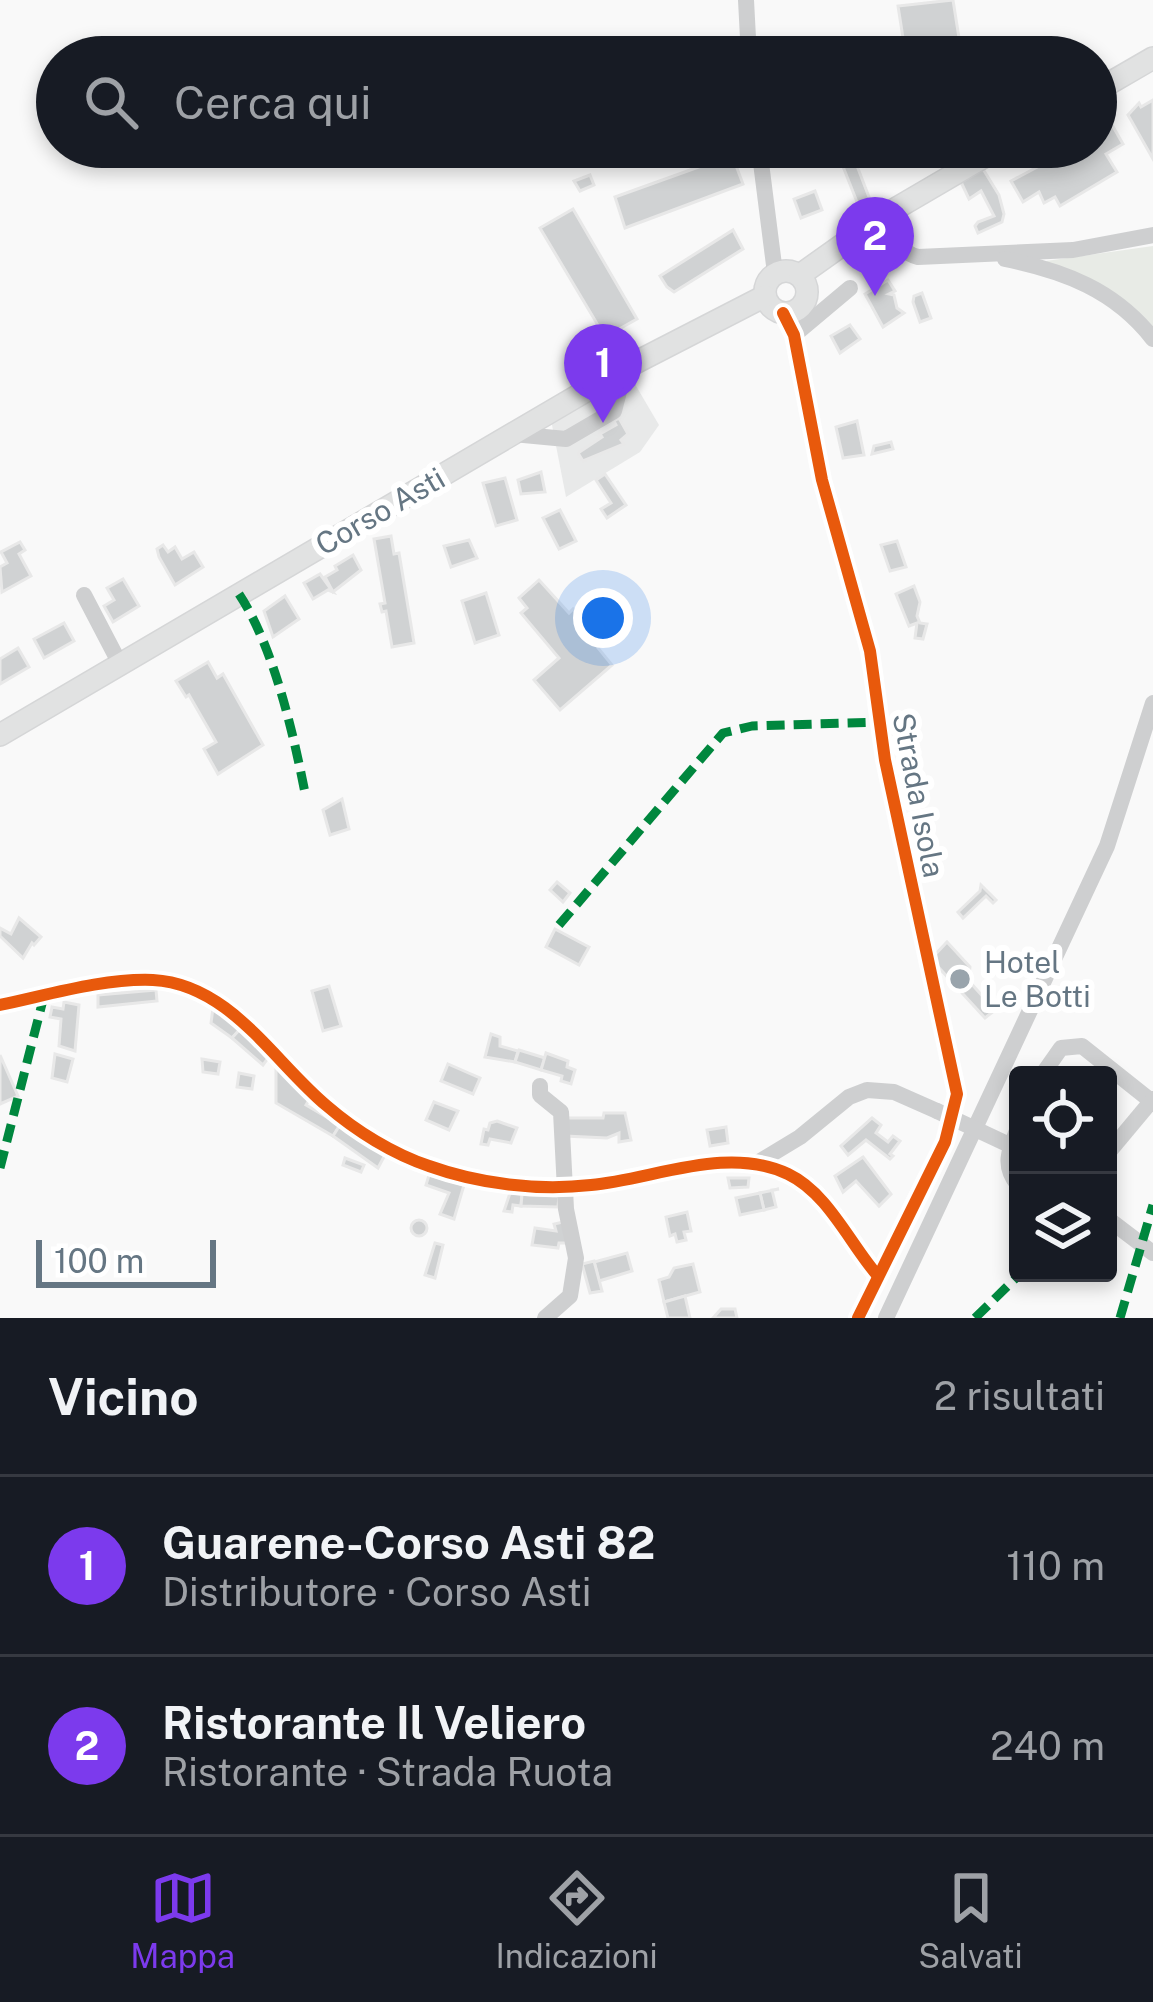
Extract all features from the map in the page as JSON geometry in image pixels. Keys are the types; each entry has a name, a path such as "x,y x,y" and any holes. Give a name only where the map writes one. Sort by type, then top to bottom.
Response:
{"main road":[{"path":"1117,79 1153,58"},
{"path":"800,275 883,216 965,168"},
{"path":"775,273 800,275 807,287 806,301 797,311 771,308 766,283 775,273"},
{"name":"Corso Asti","path":"3,726 120,664 625,368 765,296"}],"street":[{"path":"746,0 748,36"},
{"path":"762,168 775,273"},
{"path":"883,216 906,254 1073,250 1153,236"},
{"path":"980,254 1070,275 1109,296 1153,339"},
{"path":"794,334 850,288"},
{"name":"Strada Isola","path":"783,313 794,334 822,481 870,651 885,760 957,1094 945,1142 858,1318"},
{"path":"512,434 566,439 614,411 625,368"},
{"path":"85,595 120,664"},
{"path":"886,1318 1107,846 1153,703"},
{"path":"0,1005 154,980 205,996 234,1016 323,1103 386,1146 426,1166 472,1179 589,1186 728,1162 757,1163 803,1183 878,1276"},
{"path":"1048,1066 1061,1048 1082,1046 1108,1066"},
{"path":"1117,1073 1152,1100 1117,1142"},
{"path":"540,1086 540,1095 561,1112 566,1209 576,1258 570,1296 545,1318"},
{"path":"757,1163 800,1137 849,1097 867,1090 894,1092 1009,1145"},
{"path":"1117,1226 1153,1253"}],"shaded area":[{"path":"1153,246 1153,332 1046,261"},
{"path":"629,374 659,425 640,452 566,497 551,420"}],"building":[{"path":"953,0 959,36 903,36 898,6"},
{"path":"1153,100 1153,159 1128,115 1139,103 1141,107"},
{"path":"696,168 737,168 743,184 625,228 615,197"},
{"path":"844,168 858,168 872,205 861,212"},
{"path":"1035,168 1115,168 1117,172 1060,206 1055,197 1044,203 1039,192 1023,202 1011,181"},
{"path":"983,169 1004,214 1002,222 978,233 978,222 994,216 981,191 969,199 961,182"},
{"path":"590,175 594,185 580,191 574,181"},
{"path":"815,191 822,210 801,218 794,199"},
{"path":"573,209 637,319 605,337 540,228"},
{"path":"733,230 743,249 674,292 667,287 660,276"},
{"path":"888,280 895,291 889,294 904,313 883,327 865,294"},
{"path":"922,293 931,318 920,322 913,302"},
{"path":"850,325 860,339 840,353 831,336"},
{"path":"619,418 628,434 621,440 624,444 583,461 578,453"},
{"path":"857,421 864,455 843,458 836,427"},
{"path":"891,442 893,449 872,454 874,446"},
{"path":"541,472 545,492 521,494 518,480"},
{"path":"605,474 626,505 607,518 601,509 611,503 596,480"},
{"path":"505,478 517,520 496,526 483,483"},
{"path":"560,510 576,541 559,549 543,518"},
{"path":"391,536 394,554 399,553 414,643 392,647 386,611 382,612 380,604 385,603 374,539"},
{"path":"469,540 477,558 451,567 444,546"},
{"path":"897,541 906,567 890,571 881,545"},
{"path":"20,542 25,550 19,554 31,576 2,592 0,567 7,563 1,552"},
{"path":"163,545 168,552 175,547 182,559 194,552 203,567 175,585 159,557 157,549"},
{"path":"353,555 361,570 333,592 325,577"},
{"path":"320,574 333,592 313,599 304,583"},
{"path":"123,579 139,606 113,622 104,606 114,600 107,588"},
{"path":"539,580 600,640 598,648 612,665 560,710 534,680 559,658 521,613 527,608 519,598"},
{"path":"914,586 920,602 917,616 927,624 923,639 915,638 917,623 909,626 896,594"},
{"path":"486,593 499,635 475,643 462,601"},
{"path":"285,596 299,619 273,637 264,611"},
{"path":"64,623 74,641 44,658 34,639"},
{"path":"18,648 29,667 0,684 0,659"},
{"path":"208,662 217,678 223,674 263,745 218,774 204,749 216,742 176,681"},
{"path":"342,799 349,829 330,835 323,810"},
{"path":"557,882 570,893 563,902 550,890"},
{"path":"981,885 996,900 993,903 986,896 963,918 958,912"},
{"path":"19,918 41,937 23,958 0,936 0,928 11,934"},
{"path":"555,929 589,947 579,965 546,947"},
{"name":"Hotel Le Botti","path":"947,942 970,967 968,980 995,1010 985,1018 931,959"},
{"path":"329,986 341,1026 323,1031 312,991"},
{"path":"156,990 157,1001 98,1007 98,995"},
{"path":"64,1002 79,1005 75,1051 59,1046 61,1019 50,1017 52,1007 63,1009"},
{"path":"213,1008 241,1028 232,1038 211,1023"},
{"path":"241,1028 271,1054 263,1065 232,1038"},
{"path":"491,1034 500,1037 500,1046 518,1051 515,1062 485,1057"},
{"path":"519,1050 545,1058 541,1070 515,1062"},
{"path":"546,1053 568,1061 567,1067 575,1070 571,1084 541,1070"},
{"path":"55,1054 73,1059 67,1082 52,1078"},
{"path":"0,1055 18,1096 0,1104"},
{"path":"202,1059 220,1062 218,1074 203,1072"},
{"path":"276,1060 309,1100 306,1105 340,1125 333,1136 276,1103"},
{"path":"448,1064 480,1078 473,1094 441,1081"},
{"path":"239,1073 254,1076 252,1089 237,1087"},
{"path":"434,1102 458,1111 449,1130 426,1120"},
{"path":"604,1113 625,1113 631,1140 619,1142 619,1133 607,1138 565,1136 565,1118 603,1118"},
{"path":"872,1118 881,1125 876,1133 888,1142 893,1136 900,1141 890,1159 866,1140 848,1155 841,1146"},
{"path":"497,1121 517,1128 511,1143 490,1139 488,1145 481,1144 484,1129"},
{"path":"340,1125 387,1151 378,1168 333,1136"},
{"path":"726,1127 728,1143 710,1146 707,1130"},
{"path":"863,1157 891,1194 879,1206 856,1181 843,1192 835,1176"},
{"path":"345,1158 364,1165 361,1172 343,1165"},
{"path":"429,1175 464,1185 454,1219 440,1214 449,1193 426,1185"},
{"path":"728,1178 749,1178 748,1187 730,1188"},
{"path":"772,1190 776,1207 764,1210 760,1193"},
{"path":"510,1193 522,1194 521,1206 513,1205 512,1212 504,1211"},
{"path":"760,1193 764,1210 740,1215 736,1198"},
{"path":"522,1194 559,1196 558,1207 521,1206"},
{"path":"687,1212 691,1231 684,1232 686,1240 677,1242 675,1234 670,1236 666,1217"},
{"path":"419,1220 427,1228 419,1236 411,1228"},
{"path":"563,1222 567,1243 559,1243 558,1248 532,1245 535,1228 556,1231 554,1224"},
{"path":"435,1243 443,1245 435,1278 425,1275"},
{"path":"627,1253 632,1271 599,1281 594,1262"},
{"path":"594,1261 602,1291 590,1293 582,1264"},
{"path":"693,1264 700,1292 664,1302 659,1280 669,1277 674,1268"},
{"path":"685,1296 690,1318 668,1318 664,1302"},
{"path":"721,1309 735,1309 737,1318 713,1318"}],"marked path":[{"path":"239,594 272,665 306,798"},
{"path":"559,925 723,733 752,726 880,722"},
{"path":"0,1168 44,996"},
{"path":"1120,1318 1153,1205"},
{"path":"975,1318 1012,1282"}],"cycle path":[{"path":"783,313 794,335 822,480 870,651 885,760 957,1094 945,1142 858,1318"},
{"path":"0,1005 115,982 153,980 180,985 228,1010 350,1124 415,1161 488,1182 550,1187 615,1182 715,1163 765,1166 788,1174 815,1193 878,1276"}],"place":[{"name":"Ristorante Il Veliero","path":"875,296"},
{"name":"Guarene-Corso Asti 82","path":"603,423"},
{"name":"Hotel Le Botti","path":"960,979"}]}
